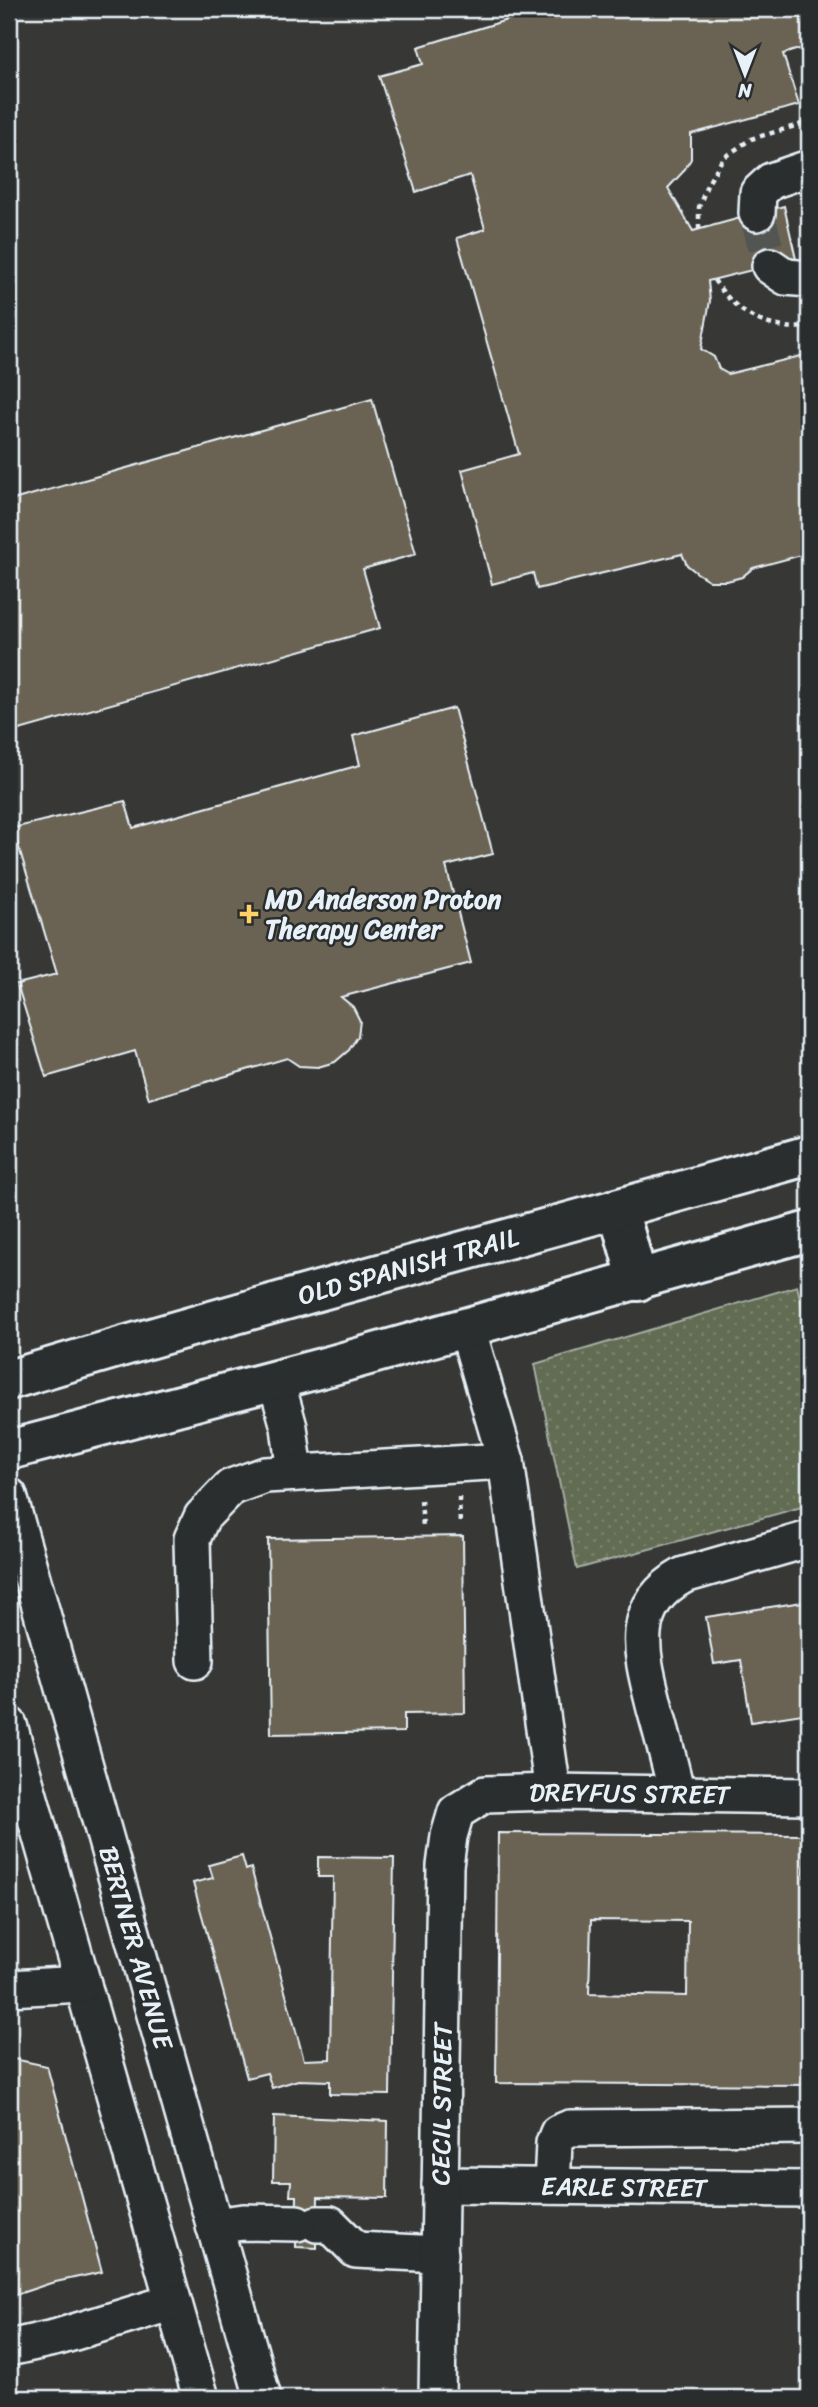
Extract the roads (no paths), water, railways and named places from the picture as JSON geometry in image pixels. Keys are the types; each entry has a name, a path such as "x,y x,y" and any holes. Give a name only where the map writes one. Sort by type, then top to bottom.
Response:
{"main road":[{"name":"OLD SPANISH TRAIL","path":"9,1380 154,1336 809,1154"},
{"path":"618,1209 638,1281"},
{"path":"9,1450 467,1328 809,1231"}],"street":[{"path":"757,213 758,193 771,181 809,168"},
{"path":"770,266 786,277 809,279"},
{"path":"467,1328 506,1461 553,1792"},
{"path":"276,1380 289,1427 295,1473"},
{"path":"195,1661 192,1539 202,1517 231,1487 265,1475 506,1461"},
{"name":"BERTNER AVENUE","path":"9,1496 263,2398"},
{"path":"677,1794 643,1660 642,1630 654,1599 669,1583 684,1575 809,1539"},
{"path":"9,1725 201,2398"},
{"name":"DREYFUS STREET","path":"456,1812 485,1794 553,1792 809,1796"},
{"name":"CECIL STREET","path":"437,2398 445,1866 456,1812"},
{"path":"9,1988 83,1984"},
{"path":"552,2186 554,2143 558,2133 570,2129 809,2126"},
{"name":"EARLE STREET","path":"440,2185 809,2189"},
{"path":"214,2226 243,2222 330,2224 356,2250 440,2254"},
{"path":"9,2348 58,2337 173,2302"}],"tunnel":[{"path":"757,213 770,266"}],"place":[{"name":"MD Anderson Proton Therapy Center","path":"249,914"}]}
